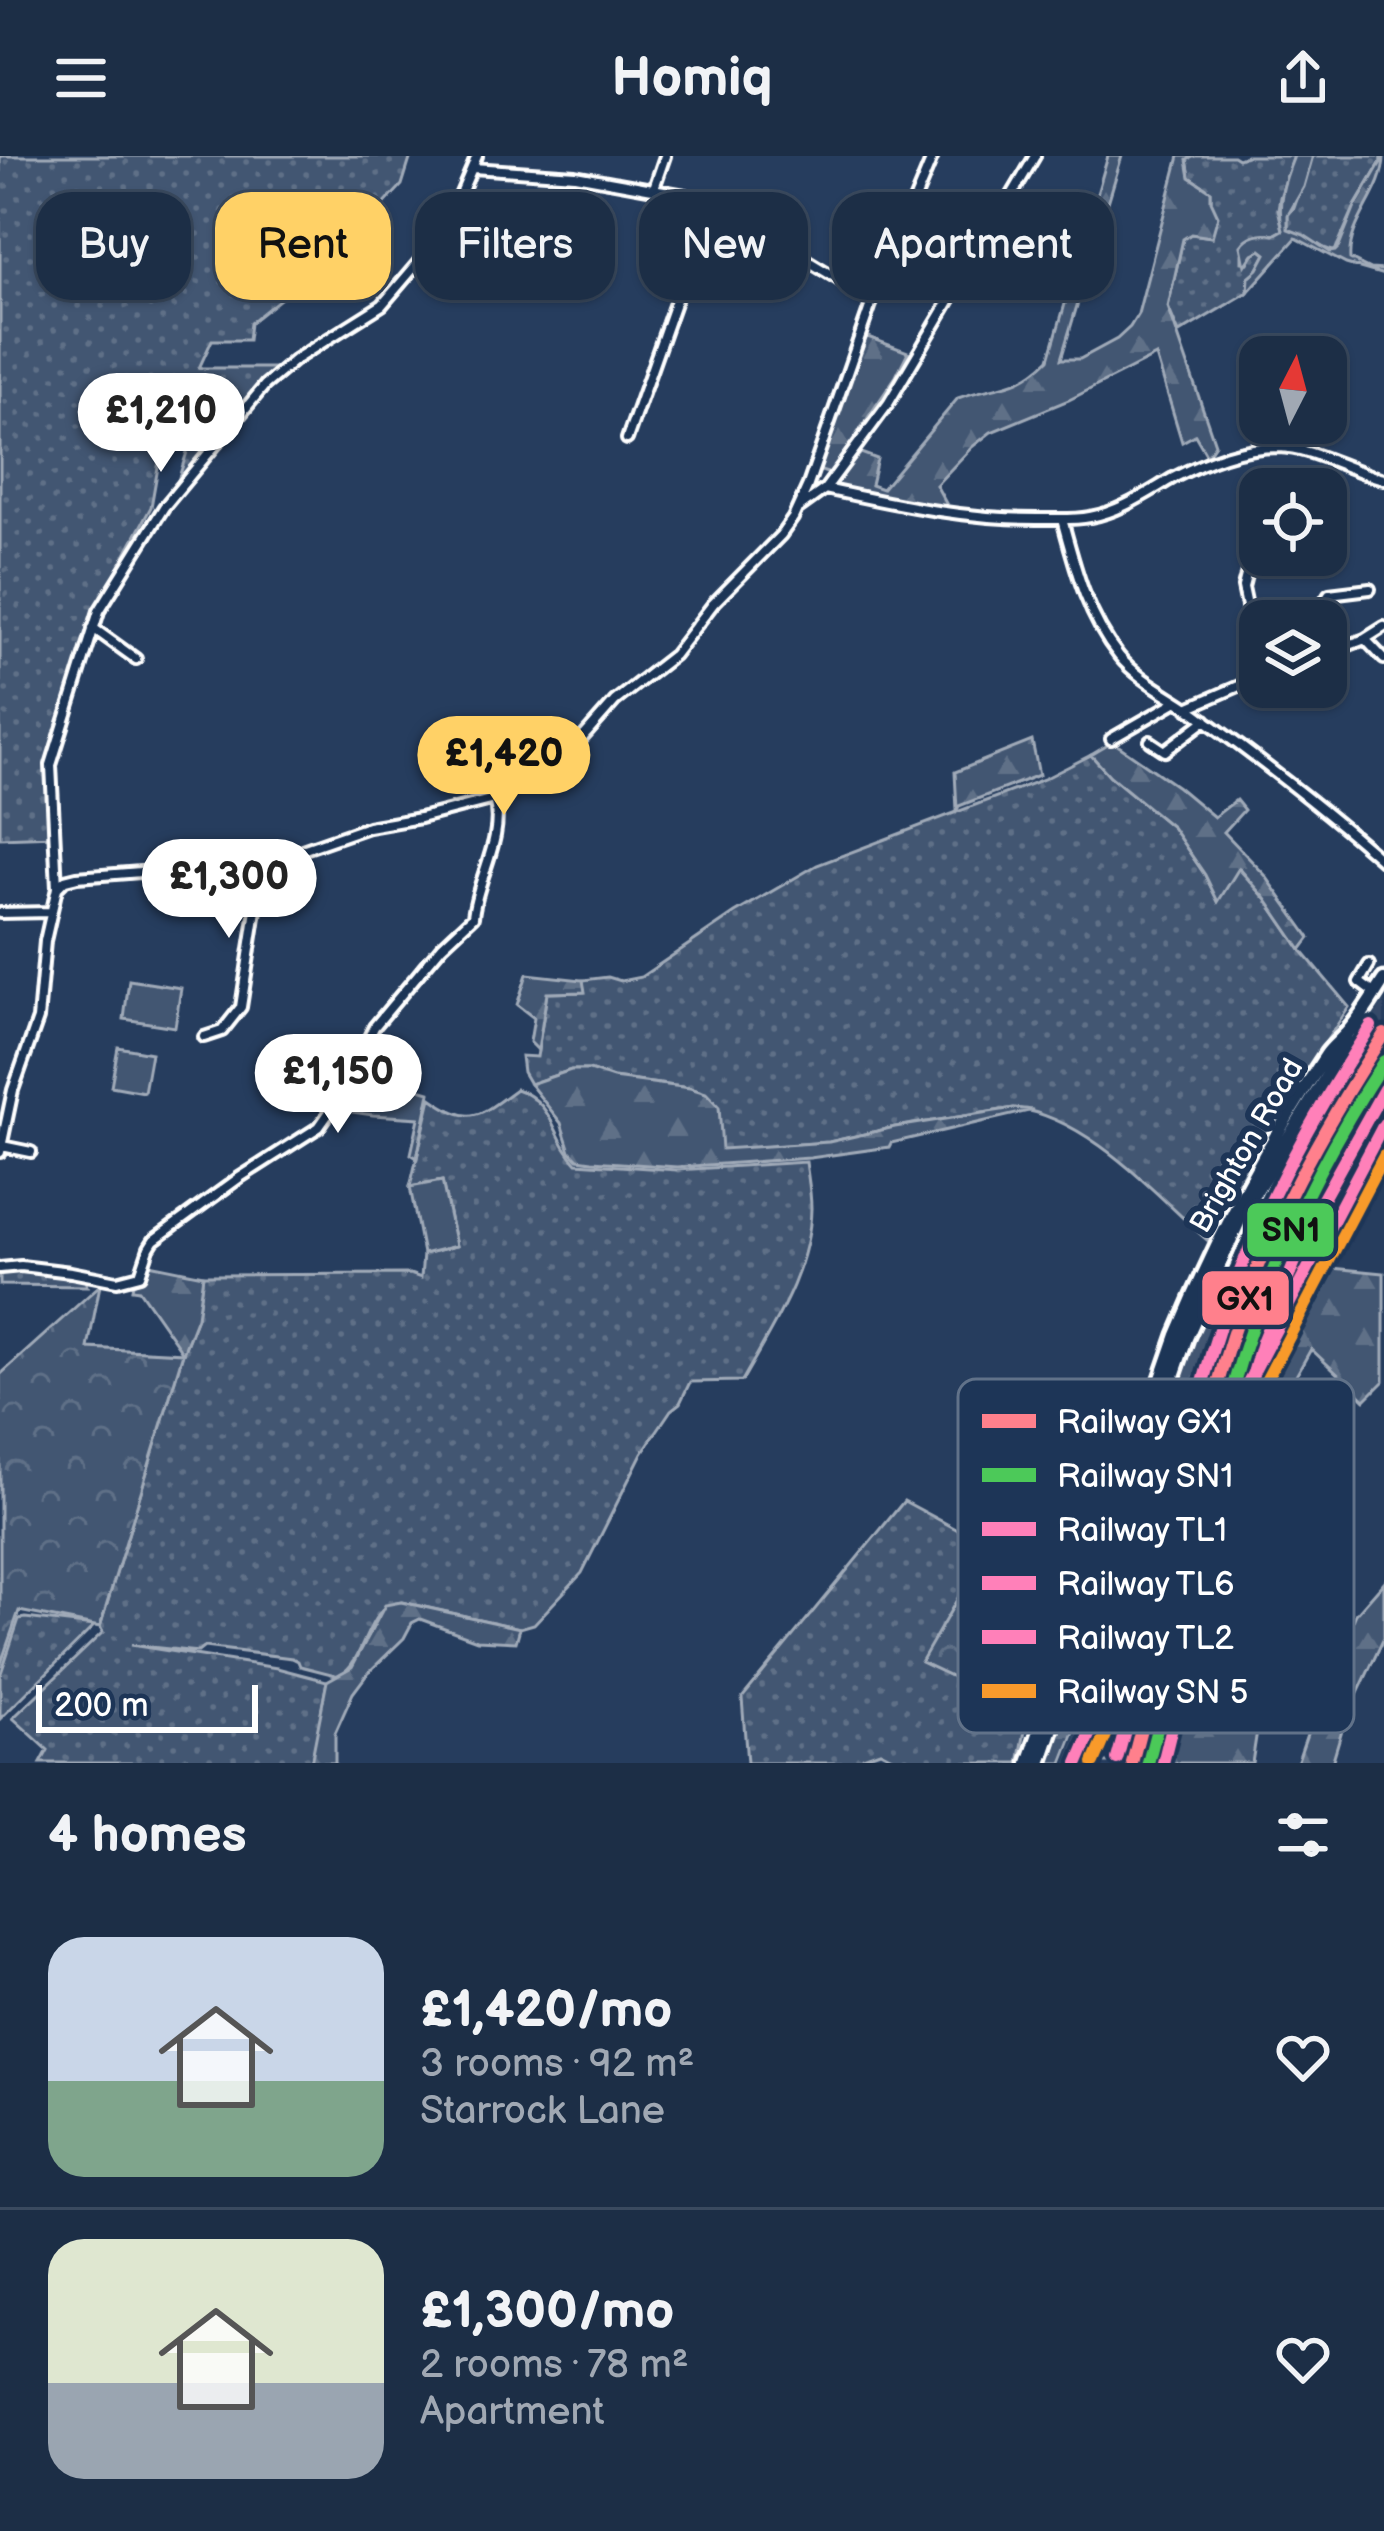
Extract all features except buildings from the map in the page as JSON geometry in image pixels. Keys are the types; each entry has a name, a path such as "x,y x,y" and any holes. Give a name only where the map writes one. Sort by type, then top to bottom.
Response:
{"highway":[{"name":"Brighton Road","path":"1162,1379 1199,1281 1237,1206 1331,1048 1347,1034 1384,980"},
{"name":"Brighton Road","path":"1172,1379 1244,1210 1340,1054 1347,1034"},
{"name":"Brighton Road","path":"1030,1763 1040,1733"},
{"name":"Brighton Road","path":"1040,1763 1050,1733"}],"street":[{"path":"31,1152 1,1149 13,1090 38,1019 45,941 57,889 51,765 99,611 164,507 265,385 296,359 382,305 448,224 477,156"},
{"path":"654,188 664,156"},
{"path":"918,192 933,156"},
{"path":"799,508 825,489 888,404 1035,156"},
{"path":"473,168 575,175 672,192"},
{"path":"627,440 676,300"},
{"path":"57,889 76,877 218,866 307,849 368,827 494,799 562,758 615,701 674,655 712,604 781,535 799,508 873,300"},
{"path":"825,489 984,518 1062,519 1092,517 1130,503 1208,461 1248,449 1298,449 1384,479"},
{"path":"1062,519 1078,582 1120,658 1308,796 1384,862"},
{"path":"1325,600 1328,590 1370,589"},
{"path":"1347,646 1384,627"},
{"path":"93,628 136,659"},
{"path":"1365,639 1384,659"},
{"path":"1189,707 1239,683"},
{"path":"1111,739 1177,701"},
{"path":"1150,741 1165,751 1206,720"},
{"path":"0,1268 21,1266 117,1281 136,1277 154,1240 319,1127 338,1100 374,1027 442,946 473,917 495,831 494,799"},
{"path":"204,1037 222,1031 241,1007 264,857"},
{"path":"0,913 51,912"},
{"path":"1369,965 1359,982 1375,994"}],"shaded area":[{"path":"1384,1001 1384,1164 1299,1322 1277,1379 1199,1379 1241,1227 1267,1179"},
{"path":"1077,1733 1185,1733 1180,1763 1066,1763"}],"green space":[{"path":"0,156 411,156 402,185 391,197 391,192 215,192 215,300 279,300 250,323 248,340 212,340 199,368 286,368 236,411 176,487 198,417 178,409 161,450 151,507 96,609 86,638 50,765 54,836 0,838"},
{"path":"1108,156 1122,156 1111,192 1098,192"},
{"path":"1179,156 1195,156 1187,160 1190,177 1211,191 1218,216 1212,237 1191,234 1183,239 1168,307 1215,444 1207,456 1195,435 1182,442 1156,356 991,432 936,485 948,507 832,486 861,453 877,459 871,485 882,489 958,398 1016,382 1049,359 1066,300 1079,300 1061,359 1080,359 1130,327 1138,314"},
{"path":"1294,156 1278,209 1283,230 1260,236 1242,254 1242,262 1248,263 1261,250 1266,254 1249,277 1248,292 1179,333 1168,307 1183,239 1191,234 1212,237 1211,191 1190,177 1187,159"},
{"path":"1294,156 1312,159 1304,187 1288,215 1288,229 1330,252 1339,247 1384,156 1378,182 1354,232 1350,259 1384,270 1384,275 1346,264 1296,238 1248,292 1249,277 1266,254 1261,250 1253,254 1245,266 1241,246 1256,235 1283,230 1281,202"},
{"path":"1312,156 1381,156 1335,251 1288,229 1288,215"},
{"path":"865,336 908,352 830,474 818,470"},
{"path":"1032,741 1039,775 957,810 955,772"},
{"path":"1113,742 1214,817 1236,800 1244,810 1224,832 1265,875 1310,938 1301,950 1239,868 1218,902 1172,827 1091,755"},
{"path":"1091,755 1172,827 1218,901 1238,868 1349,1007 1279,1112 1207,1240 1118,1159 1041,1114 1014,1108 829,1142 720,1150 719,1110 705,1093 589,1070 571,1070 530,1084 523,1072 521,1056 537,1057 547,993 584,992 583,980 641,977 817,865 1044,779"},
{"path":"527,974 583,980 585,992 547,993 538,1050 530,1042 534,1018 517,1005"},
{"path":"129,980 181,988 175,1027 124,1019"},
{"path":"118,1047 151,1053 144,1092 111,1086"},
{"path":"1384,1067 1384,1101 1236,1379 1267,1285 1319,1171"},
{"path":"571,1070 706,1093 719,1107 722,1149 829,1142 1014,1108 1033,1110 889,1147 810,1158 677,1167 592,1161 578,1159 570,1151 561,1123 530,1084"},
{"path":"358,1071 430,1092 417,1158 411,1154 419,1118 339,1110"},
{"path":"516,1089 546,1112 577,1163 677,1170 806,1162 811,1208 804,1254 787,1298 742,1381 690,1382 642,1453 582,1573 534,1624 520,1628 402,1602 390,1605 380,1612 349,1668 339,1676 300,1666 292,1658 204,1647 198,1652 131,1645 277,1668 327,1681 312,1763 41,1763 48,1750 13,1718 103,1632 100,1627 197,1317 203,1275 410,1274 421,1278 423,1254 456,1246 442,1181 410,1187 431,1098 466,1115 484,1111"},
{"path":"1384,1161 1332,1268 1384,1273 1384,1381 1365,1400 1354,1390 1354,1379 1343,1379 1311,1349 1294,1379 1271,1379"},
{"path":"1284,1169 1246,1254 1200,1379 1177,1379 1241,1227 1249,1228"},
{"path":"442,1181 456,1246 423,1254 410,1187"},
{"path":"149,1264 203,1275 197,1317 183,1353 139,1290 132,1289"},
{"path":"0,1270 72,1274 84,1278 87,1286 0,1285"},
{"path":"100,1285 88,1348 183,1353 100,1627 19,1611 0,1666 0,1375"},
{"path":"904,1501 958,1530 958,1599 922,1662 958,1679 958,1733 1025,1733 1019,1763 904,1763 880,1751 863,1757 860,1763 747,1763 742,1698"},
{"path":"1384,1582 1384,1638 1354,1702 1354,1619"},
{"path":"958,1598 958,1679 921,1662"},
{"path":"401,1602 520,1628 516,1642 477,1640 420,1619 412,1623 353,1693 335,1733 335,1763 311,1763 327,1681 352,1667 385,1605"},
{"path":"19,1619 94,1626 0,1719 0,1676"},
{"path":"1059,1733 1074,1733 1062,1763 1049,1763"},
{"path":"1109,1733 1131,1733 1124,1763 1097,1763"},
{"path":"1160,1733 1257,1733 1252,1763 1151,1763"},
{"path":"1307,1733 1341,1733 1332,1763 1297,1763"}],"rail line":[{"name":"TL1","path":"1204,1379 1249,1249 1326,1098 1371,1026"},
{"name":"GX1","path":"1219,1379 1246,1296 1298,1180 1384,1034"},
{"name":"SN1","path":"1235,1379 1261,1300 1296,1218 1384,1061"},
{"name":"TL6","path":"1252,1379 1315,1213 1384,1089"},
{"name":"TL2","path":"1250,1379 1384,1124"},
{"name":"TL2","path":"1078,1763 1091,1733"},
{"name":"TL1","path":"1117,1759 1124,1733"},
{"name":"GX1","path":"1132,1763 1140,1733"},
{"name":"SN1","path":"1148,1763 1155,1733"},
{"name":"TL6","path":"1163,1763 1170,1733"}],"transit line":[{"path":"1267,1379 1384,1156"},
{"path":"1094,1763 1107,1733"}]}
